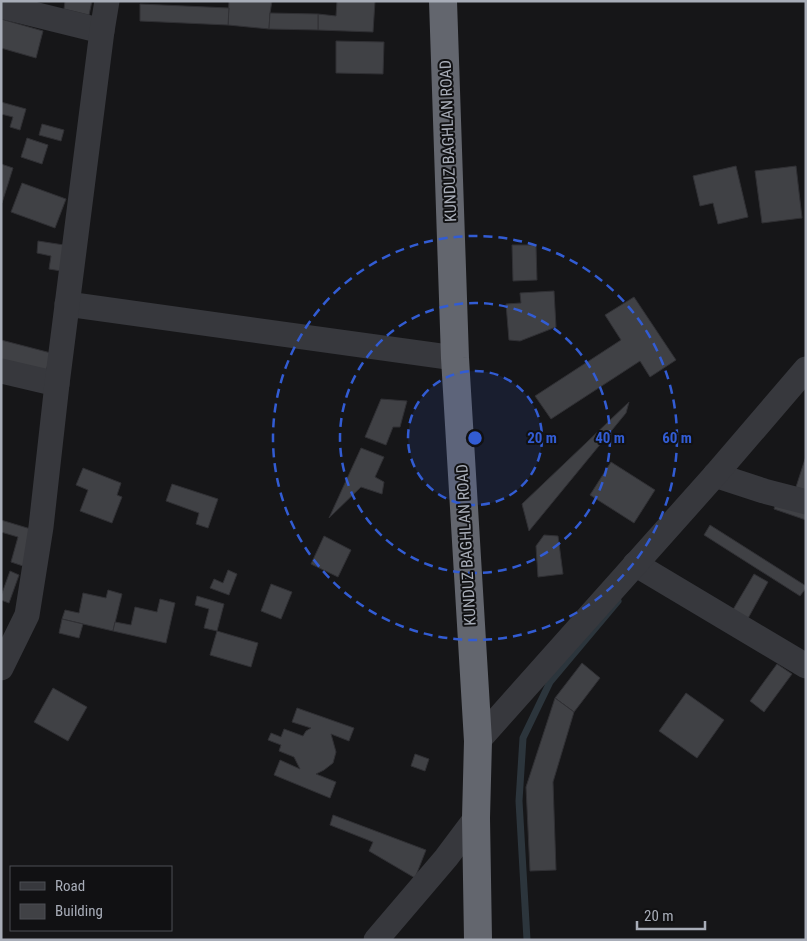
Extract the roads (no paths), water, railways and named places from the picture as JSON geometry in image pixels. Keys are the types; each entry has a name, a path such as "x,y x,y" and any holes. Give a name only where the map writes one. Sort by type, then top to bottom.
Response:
{"highway":[{"name":"KUNDUZ BAGHLAN ROAD","path":"443,1 455,358 478,741 476,818 478,940"}],"street":[{"path":"1,668 27,615 42,527 57,384 107,1"},
{"path":"1,6 102,31"},
{"path":"67,304 455,358"},
{"path":"478,741 715,475 806,369"},
{"path":"1,371 57,384"},
{"path":"715,475 806,502"},
{"path":"635,564 806,666"},
{"path":"376,940 446,858 476,818"}],"waterway":[{"path":"527,940 519,801 523,738 550,682 618,601"}]}
